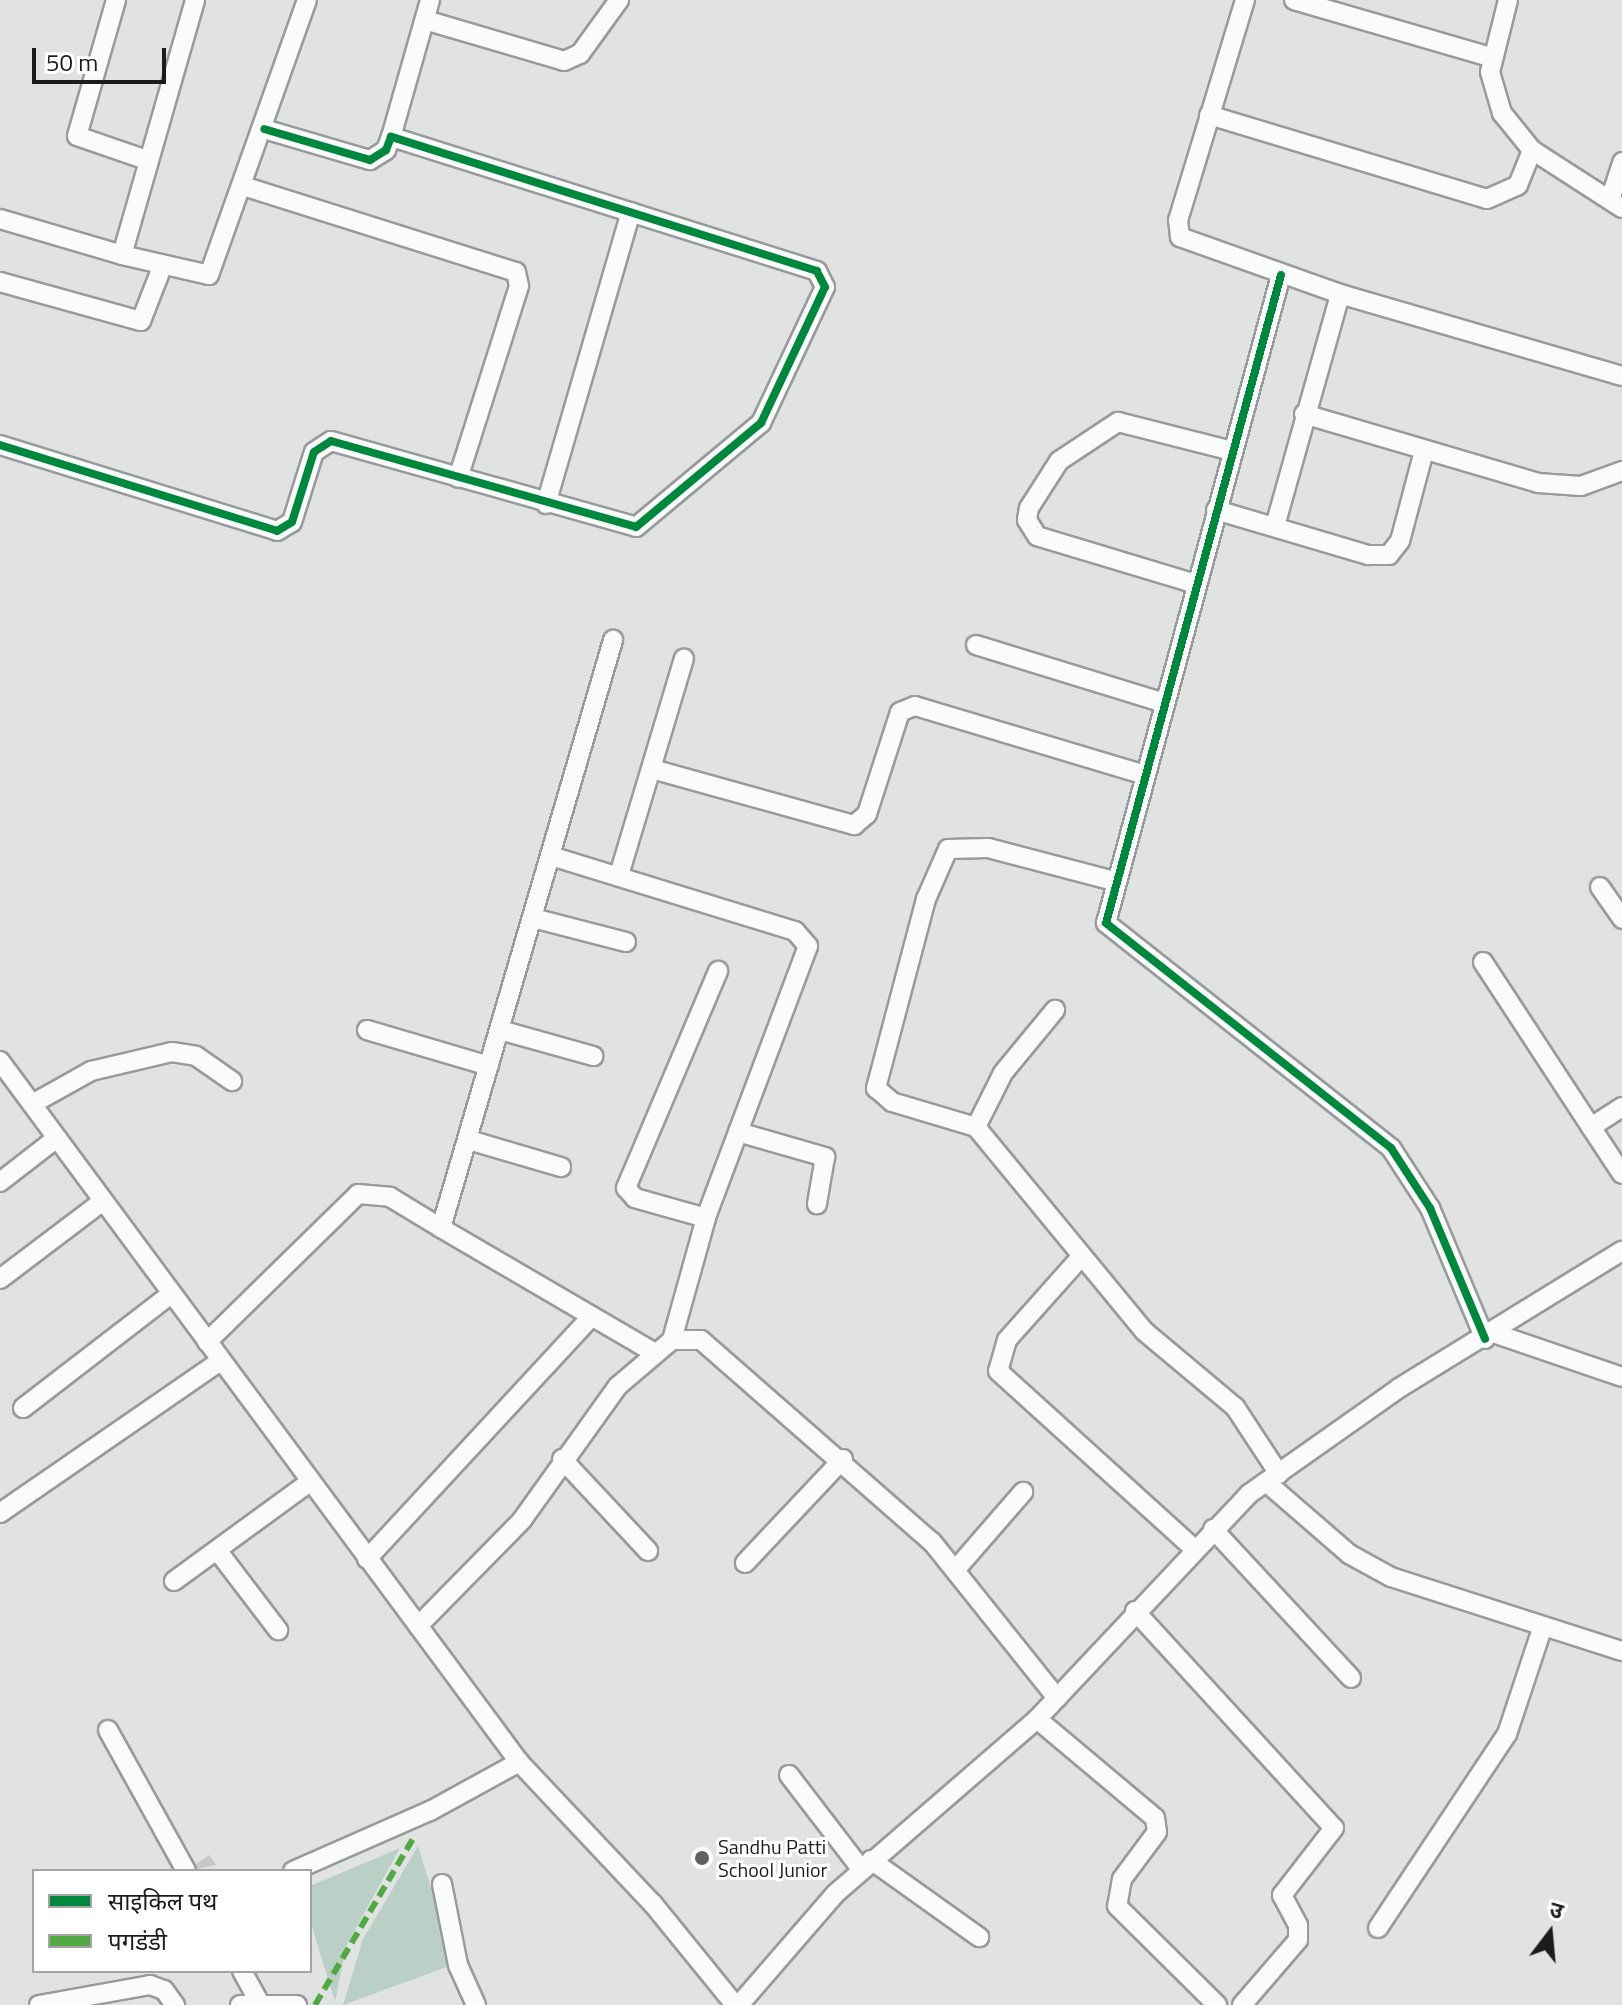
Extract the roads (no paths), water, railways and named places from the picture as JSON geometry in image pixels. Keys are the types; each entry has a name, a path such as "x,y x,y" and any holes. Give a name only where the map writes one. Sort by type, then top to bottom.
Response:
{"street":[{"path":"116,0 77,136 149,161"},
{"path":"122,255 195,0"},
{"path":"0,219 162,267 209,275 264,129 307,0"},
{"path":"264,129 370,160 391,137 430,0"},
{"path":"425,20 564,61 580,54 619,0"},
{"path":"1245,0 1177,232 1195,245 1281,275 1622,376"},
{"path":"1294,0 1493,58"},
{"path":"1508,0 1493,58 1495,97 1532,150 1616,204 1622,162"},
{"path":"1209,115 1487,199 1518,185 1532,150"},
{"path":"0,445 282,532 292,522 314,452 324,441 628,528 643,523 761,423 825,287 817,271 391,137"},
{"path":"243,186 516,272 519,286 458,478"},
{"path":"546,504 631,212"},
{"path":"0,282 141,321 162,267"},
{"path":"1281,275 1105,915 1111,931 1391,1148 1430,1208 1489,1336 1622,1377"},
{"path":"1275,526 1340,294"},
{"path":"1304,414 1424,451 1569,487 1622,471"},
{"path":"1196,584 1037,536 1027,520 1029,508 1059,461 1118,422 1233,451"},
{"path":"1216,510 1368,555 1389,555 1400,541 1424,451"},
{"path":"441,1228 613,640"},
{"path":"976,645 1164,703"},
{"path":"619,875 684,659"},
{"path":"652,769 854,825 867,814 900,712 915,706 1145,775"},
{"path":"1114,881 988,848 958,845 944,854 874,1083 884,1099 976,1127 1080,1258 1144,1331 1235,1407 1272,1478 1373,1568 1542,1629 1622,1651"},
{"path":"551,856 795,931 808,946 706,1218 672,1340"},
{"path":"1600,887 1622,919"},
{"path":"533,918 626,942"},
{"path":"1483,962 1622,1174"},
{"path":"706,1218 635,1198 626,1188 718,971"},
{"path":"976,1127 1003,1073 1055,1010"},
{"path":"367,1030 489,1066"},
{"path":"500,1030 593,1056"},
{"path":"32,1104 91,1071 172,1052 196,1056 232,1081"},
{"path":"0,1061 519,1762 653,1904 737,2005 866,1865 1037,1719 1193,1548 1272,1478 1399,1388 1489,1336 1622,1251"},
{"path":"1591,1127 1622,1107"},
{"path":"738,1132 825,1157 817,1204"},
{"path":"0,1182 57,1138"},
{"path":"469,1140 561,1167"},
{"path":"207,1342 358,1194 390,1197 653,1352"},
{"path":"0,1279 103,1201"},
{"path":"1080,1258 1007,1340 998,1371 1193,1548"},
{"path":"23,1408 171,1294"},
{"path":"367,1559 592,1316"},
{"path":"418,1626 513,1530 562,1459 653,1352 672,1340 713,1346 843,1459 957,1568 1057,1698"},
{"path":"0,1513 220,1361"},
{"path":"562,1459 648,1551"},
{"path":"745,1563 843,1459"},
{"path":"174,1581 310,1482"},
{"path":"957,1568 1023,1492"},
{"path":"1213,1529 1351,1678"},
{"path":"217,1550 278,1630"},
{"path":"1135,1611 1334,1828 1282,1895 1298,1925 1298,1940 1242,2005"},
{"path":"1378,1928 1507,1734 1542,1629"},
{"path":"1037,1719 1155,1818 1157,1832 1122,1879 1117,1906 1215,2005"},
{"path":"108,1730 185,1869"},
{"path":"298,1869 430,1811 519,1762"},
{"path":"789,1775 866,1865 979,1937"},
{"path":"442,1884 458,1965 476,2005"},
{"path":"243,1973 260,2003"},
{"path":"39,2005 150,1985 164,1990 175,2005"},
{"path":"240,2005 297,2005"}],"place":[{"name":"Sandhu Patti School Junior","path":"702,1858"}]}
